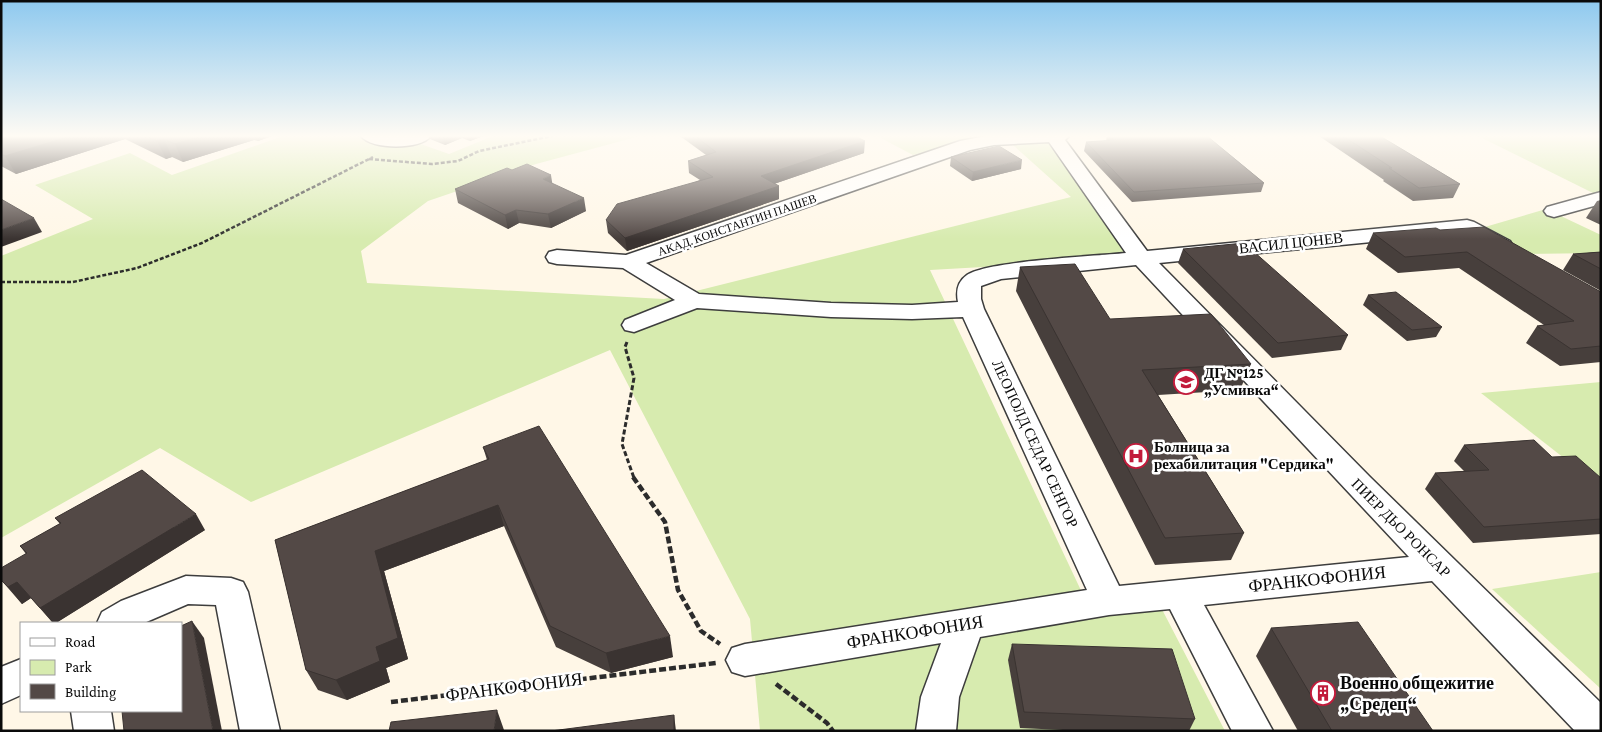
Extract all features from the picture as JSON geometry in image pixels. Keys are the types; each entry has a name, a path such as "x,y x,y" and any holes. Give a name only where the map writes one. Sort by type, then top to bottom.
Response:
{"street":[{"name":"АКАД. КОНСТАНТИН ПАШЕВ","path":"557,257 628,262 893,170"},
{"name":"ПИЕР ДЬО РОНСАР","path":"1078,170 1140,258 1601,730"},
{"path":"1554,211 1601,198"},
{"name":"ВАСИЛ ЦОНЕВ","path":"970,297 974,280 1001,272 1467,226 1517,255"},
{"path":"634,325 694,302 715,301 831,310 912,312 970,297"},
{"name":"ЛЕОПОЛД СЕДАР СЕНГОР","path":"970,297 1109,601"},
{"name":"ФРАНКОФОНИЯ","path":"744,660 1109,601 1440,567"},
{"path":"117,622 134,611 186,590 231,592 260,731"},
{"path":"1180,594 1253,731"},
{"path":"936,731 940,697 967,624"},
{"path":"1,687 20,677"},
{"path":"91,712 94,731"}],"lane":[{"path":"628,262 694,302"}],"path":[{"path":"1,282 73,282 137,268 202,243 346,170"},
{"path":"634,325 625,347 634,378 622,444 633,476 665,522 678,590 701,631 744,660 827,723 833,731"},
{"name":"ФРАНКОФОНИЯ","path":"391,702 744,660"}],"green space":[{"path":"79,170 163,170 172,175 186,170 518,170 428,201 361,251 367,283 664,299 1071,197 1041,170 1082,170 1141,258 930,270 1085,599 1153,592 1225,731 760,731 750,619 610,350 251,502 160,448 1,538 1,256 93,219 35,185"},
{"path":"1547,170 1601,170 1601,194 1597,195"},
{"path":"1546,209 1601,235 1601,253 1521,254 1478,229"},
{"path":"1601,382 1601,487 1481,393"},
{"path":"1601,572 1601,689 1492,589"}],"building":[{"path":"502,170 540,170 551,175 543,179 584,198 548,214 516,210 505,215 455,189"},
{"path":"702,170 778,170 761,176 779,186 625,238 606,220 617,204 713,177"},
{"path":"1113,170 1248,170 1264,183 1134,192"},
{"path":"1392,170 1437,170 1460,184 1419,188"},
{"path":"1,199 34,218 1,230"},
{"path":"1484,227 1601,292 1601,346 1571,349 1537,326 1574,321 1467,252 1405,257 1373,233 1436,228 1440,230"},
{"path":"1244,243 1348,335 1278,343 1183,249"},
{"path":"1601,252 1601,269 1573,254"},
{"path":"1075,264 1110,319 1211,314 1251,364 1142,370 1244,533 1165,538 1020,267"},
{"path":"1396,292 1442,327 1412,330 1368,295"},
{"path":"539,426 670,636 606,653 550,626 498,505 375,551 398,638 376,647 380,661 336,680 306,670 275,540 489,459 483,447"},
{"path":"1534,440 1552,457 1576,456 1601,478 1601,519 1484,527 1435,473 1489,470 1464,445"},
{"path":"142,470 196,514 40,608 17,582 8,587 1,580 1,568 27,553 20,546 61,523 55,518"},
{"path":"192,621 213,731 124,731 122,712 182,712 182,626"},
{"path":"1358,622 1433,731 1332,731 1271,628"},
{"path":"1012,644 1172,649 1195,719 1024,712"},
{"path":"497,710 494,731 389,731 391,722"},
{"path":"674,715 674,731 551,731"}],"place":[{"name":"ДГ №125 „Усмивка“","path":"1186,382"},
{"name":"Болница за рехабилитация \"Сердика\"","path":"1136,456"},
{"name":"Военно общежитие „Средец“","path":"1323,693"}]}
